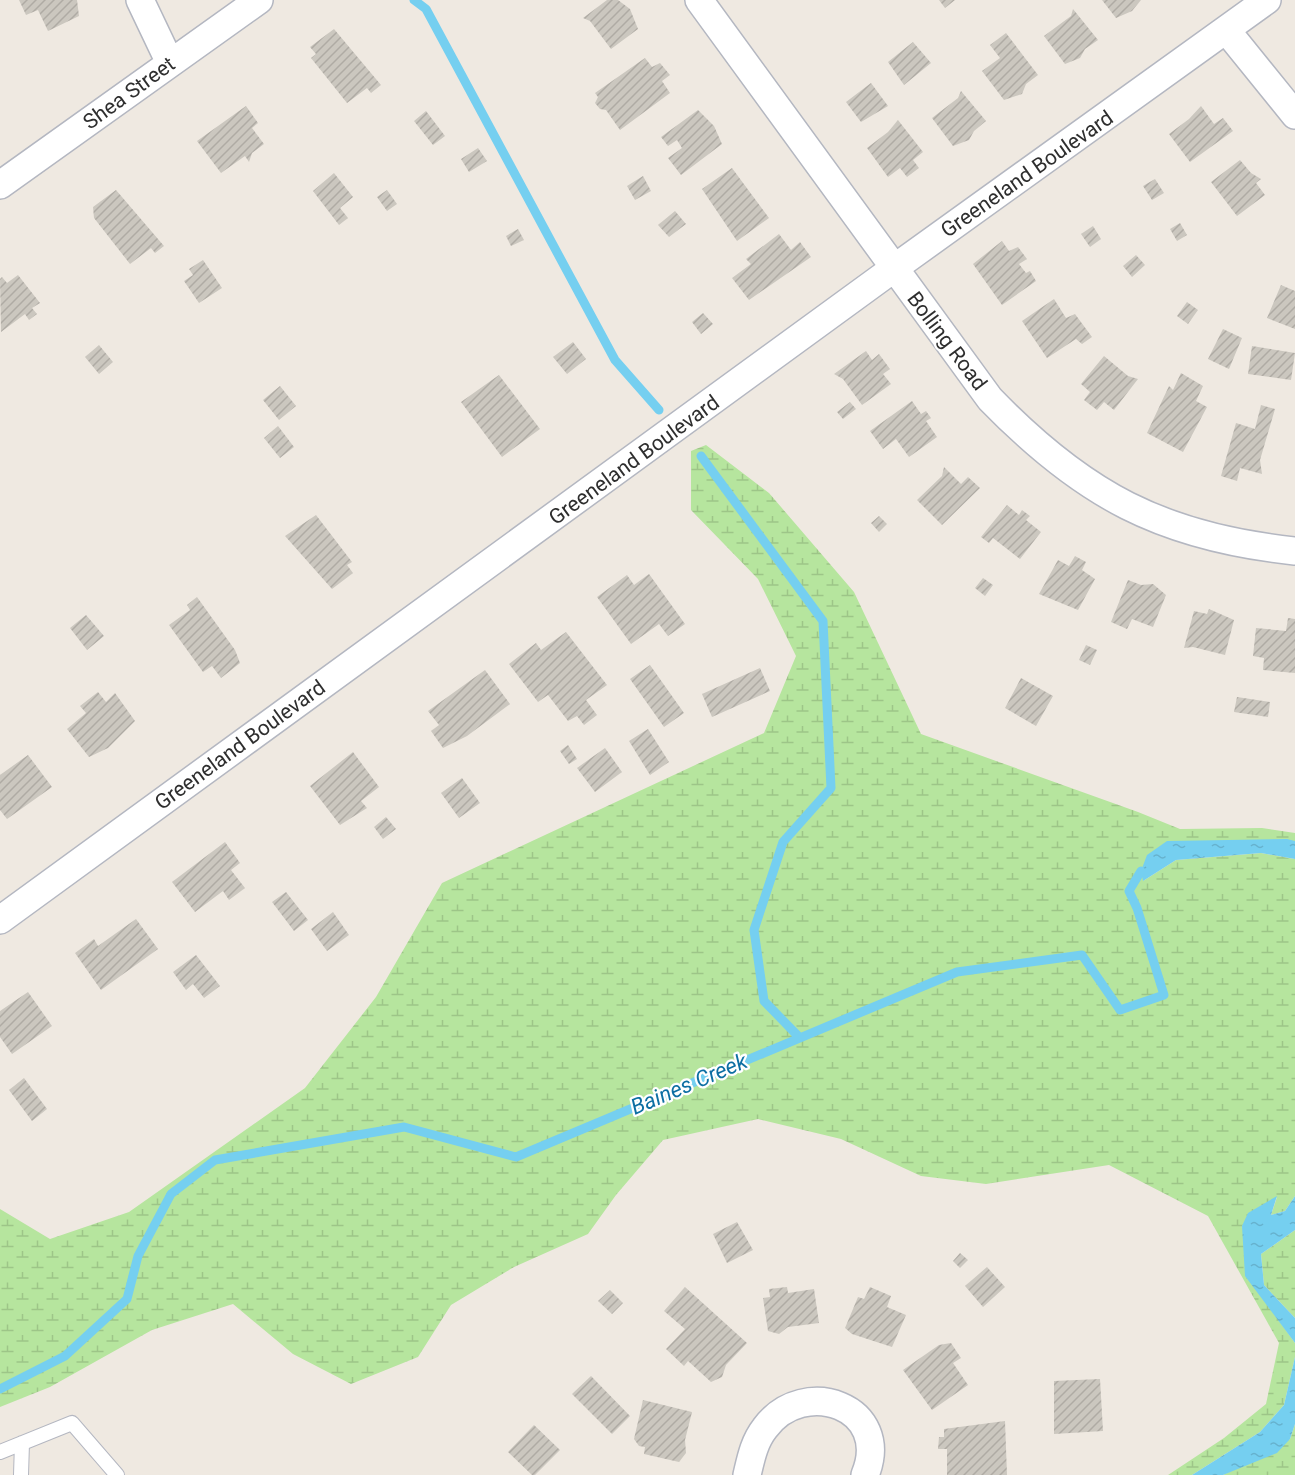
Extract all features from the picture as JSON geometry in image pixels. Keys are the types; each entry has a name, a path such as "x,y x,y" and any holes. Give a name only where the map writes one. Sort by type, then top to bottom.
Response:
{"street":[{"path":"140,0 170,63"},
{"name":"Shea Street","path":"0,185 259,0"},
{"name":"Bolling Road","path":"699,0 990,399 1030,440 1102,494 1141,514 1192,533 1245,546 1295,551"},
{"name":"Greeneland Boulevard","path":"0,920 893,269 1227,31 1267,0"},
{"path":"1227,31 1295,115"},
{"path":"747,1475 753,1450 765,1427 781,1412 800,1403 821,1401 843,1406 854,1412 865,1430 869,1445 869,1466 865,1475"}],"lane":[{"path":"0,1452 72,1423 117,1475"},
{"path":"21,1475 22,1443"}],"green space":[{"path":"706,445 769,493 854,592 921,734 1180,829 1262,828 1295,833 1295,841 1168,841 1143,881 1176,860 1261,853 1295,859 1295,1196 1285,1211 1271,1215 1277,1197 1242,1226 1275,1315 1295,1343 1295,1357 1284,1405 1260,1432 1192,1475 1168,1475 1224,1438 1266,1404 1279,1343 1208,1216 1109,1165 986,1184 921,1176 841,1139 758,1119 663,1140 616,1195 588,1234 514,1267 451,1305 418,1357 351,1384 293,1354 233,1304 152,1330 50,1387 0,1407 0,1209 50,1239 129,1212 305,1088 376,997 442,883 764,733 796,656 758,579 691,510 691,451"},
{"path":"1295,1230 1295,1318 1264,1285 1261,1254"},
{"path":"1295,1424 1295,1475 1223,1475 1290,1439"}],"water":[{"path":"1287,839 1295,841 1295,859 1261,853 1176,860 1143,881 1141,871 1147,855 1167,841"},
{"path":"1277,1196 1271,1215 1285,1211 1295,1196 1295,1230 1261,1254 1264,1285 1295,1318 1295,1343 1245,1276 1242,1226 1248,1213"},
{"path":"1295,1357 1295,1424 1290,1439 1277,1453 1223,1475 1192,1475 1260,1432 1284,1405"}],"building":[{"path":"19,0 77,0 79,16 48,31 38,10 26,15"},
{"path":"607,0 618,0 630,9 638,29 611,49 590,21 583,18"},
{"path":"939,0 955,0 945,8"},
{"path":"1102,0 1141,0 1132,11 1116,18"},
{"path":"1073,9 1098,40 1085,49 1080,58 1065,64 1044,36 1071,16"},
{"path":"334,29 381,85 371,93 367,88 347,103 311,58 316,54 310,47"},
{"path":"1006,33 1038,75 1026,84 1022,94 1004,100 982,71 1000,58 990,45"},
{"path":"913,42 931,63 904,85 888,62"},
{"path":"645,58 652,67 660,63 670,75 662,81 670,93 620,130 606,110 600,109 595,103 598,97 595,93"},
{"path":"871,83 888,106 861,122 846,102"},
{"path":"961,91 986,121 974,131 969,140 953,146 932,118 958,98"},
{"path":"246,106 258,123 252,128 264,144 252,153 249,162 245,156 221,173 197,141"},
{"path":"1201,106 1214,124 1223,118 1233,131 1190,162 1169,134 1189,119"},
{"path":"698,110 714,126 722,144 681,175 668,158 682,148 677,140 668,146 661,137"},
{"path":"426,111 445,136 433,145 414,121"},
{"path":"898,120 923,152 913,160 919,168 907,177 900,168 888,177 867,148 888,132"},
{"path":"478,148 487,161 469,172 461,159"},
{"path":"1240,160 1251,173 1261,179 1256,183 1265,195 1237,216 1211,182"},
{"path":"732,168 769,218 737,241 702,189"},
{"path":"334,173 353,197 340,208 348,218 339,225 313,191"},
{"path":"643,176 651,191 635,200 627,186"},
{"path":"1155,179 1164,193 1152,200 1143,186"},
{"path":"116,190 164,246 155,253 151,248 130,264 94,218 93,207"},
{"path":"387,190 397,204 387,211 377,197"},
{"path":"675,211 686,224 669,237 658,225"},
{"path":"1180,223 1187,235 1177,241 1170,229"},
{"path":"1093,226 1101,239 1090,247 1081,234"},
{"path":"518,229 524,240 511,246 506,236"},
{"path":"779,234 791,250 800,242 811,257 749,300 732,278 751,264 746,259"},
{"path":"1002,241 1009,251 1018,247 1027,259 1019,264 1026,273 1030,271 1036,281 1002,305 973,264"},
{"path":"1136,255 1145,265 1132,277 1123,266"},
{"path":"203,260 222,288 199,303 184,281 193,275 189,269"},
{"path":"18,275 40,303 32,308 37,314 29,320 25,314 1,332 0,279 2,277 7,283"},
{"path":"1281,285 1295,291 1295,329 1267,318"},
{"path":"1054,299 1066,318 1075,314 1092,337 1082,344 1076,339 1047,358 1022,321"},
{"path":"1187,302 1198,310 1188,324 1177,316"},
{"path":"703,313 713,324 701,334 692,322"},
{"path":"1223,329 1242,338 1229,369 1208,359"},
{"path":"573,342 586,359 567,374 553,357"},
{"path":"99,345 113,362 99,374 85,357"},
{"path":"1252,346 1295,353 1291,380 1248,374"},
{"path":"866,351 872,360 879,354 890,369 883,374 891,384 862,405 843,379 834,374"},
{"path":"1104,356 1128,376 1138,379 1114,410 1104,402 1097,410 1084,400 1090,392 1081,384"},
{"path":"1181,373 1203,386 1196,401 1207,407 1183,452 1147,433 1169,386 1173,390"},
{"path":"499,375 540,429 502,457 461,402"},
{"path":"280,386 296,406 279,420 263,400"},
{"path":"912,401 921,414 926,411 931,418 926,421 937,437 909,457 896,439 883,449 870,431"},
{"path":"850,402 856,409 843,419 837,412"},
{"path":"1261,405 1275,409 1260,460 1262,474 1240,468 1237,481 1221,476 1236,423 1255,429"},
{"path":"278,426 294,447 280,458 264,438"},
{"path":"944,467 961,484 968,477 980,488 942,525 917,500 942,476"},
{"path":"1007,505 1019,515 1022,510 1030,516 1026,520 1041,532 1020,559 993,538 989,543 981,537"},
{"path":"316,515 352,562 347,565 353,573 332,589 285,536"},
{"path":"879,516 887,524 879,532 871,523"},
{"path":"1075,556 1086,562 1082,570 1095,579 1078,610 1039,594 1058,560 1069,566"},
{"path":"649,574 685,624 668,636 659,624 631,644 597,597 627,575 634,585"},
{"path":"983,578 993,585 985,596 975,588"},
{"path":"1128,580 1141,585 1153,584 1166,595 1153,627 1132,619 1127,629 1111,622"},
{"path":"197,597 235,650 240,663 221,678 212,666 203,672 169,625 190,610 187,605"},
{"path":"1209,609 1234,620 1225,655 1193,647 1184,648 1194,611 1207,614"},
{"path":"86,615 104,636 87,650 70,628"},
{"path":"1288,618 1295,619 1295,673 1263,670 1264,658 1253,656 1256,628 1286,631"},
{"path":"566,632 607,685 586,700 597,715 584,725 577,716 568,721 548,695 538,702 509,664 536,643 541,650"},
{"path":"1086,645 1097,650 1090,665 1079,660"},
{"path":"650,665 684,713 664,727 630,679"},
{"path":"760,668 770,691 712,717 702,694"},
{"path":"485,670 510,704 467,736 443,748 431,731 439,725 428,711"},
{"path":"1021,678 1053,696 1036,726 1005,708"},
{"path":"98,692 106,702 115,693 135,721 108,748 89,757 67,729 86,713 80,706"},
{"path":"1237,697 1270,702 1268,717 1234,712"},
{"path":"648,729 669,762 650,775 629,741"},
{"path":"568,745 577,759 569,764 560,751"},
{"path":"605,748 622,772 595,792 577,768"},
{"path":"353,752 379,787 361,801 367,808 340,825 310,786"},
{"path":"28,755 52,787 7,819 0,810 0,775"},
{"path":"462,778 480,803 459,818 441,793"},
{"path":"386,817 396,829 383,839 374,827"},
{"path":"225,842 240,863 231,870 245,888 229,900 223,891 195,912 172,882"},
{"path":"286,892 308,920 294,931 272,902"},
{"path":"333,912 349,935 327,951 311,929"},
{"path":"136,919 158,949 101,990 75,953 94,939 98,946"},
{"path":"196,955 220,986 204,998 193,984 186,990 173,972"},
{"path":"28,992 52,1026 12,1054 0,1037 0,1011"},
{"path":"24,1078 47,1109 32,1121 9,1090"},
{"path":"737,1222 753,1250 727,1263 713,1234"},
{"path":"960,1253 968,1260 960,1268 953,1261"},
{"path":"987,1267 1005,1287 983,1307 965,1286"},
{"path":"685,1287 747,1343 726,1365 722,1377 711,1382 688,1361 684,1366 666,1349 685,1329 664,1311"},
{"path":"787,1287 788,1293 814,1289 819,1323 788,1327 779,1334 768,1331 763,1298 770,1297 769,1289"},
{"path":"870,1287 891,1296 887,1307 906,1315 892,1347 852,1334 845,1328 858,1297 864,1299"},
{"path":"610,1290 623,1303 612,1314 598,1301"},
{"path":"951,1343 961,1358 953,1363 968,1385 932,1410 903,1370 939,1345"},
{"path":"591,1376 630,1416 612,1434 572,1394"},
{"path":"1100,1379 1103,1431 1054,1434 1054,1381"},
{"path":"643,1400 692,1412 685,1440 686,1453 679,1462 644,1454 645,1447 639,1446 634,1439"},
{"path":"1005,1421 1007,1475 947,1475 947,1449 938,1449 939,1437 944,1437 944,1429"},
{"path":"534,1425 560,1450 535,1475 532,1475 508,1452"}],"waterway":[{"path":"414,0 426,9 615,360 659,410"},
{"path":"701,456 823,621 831,788 783,842 754,930 764,1001 800,1038"},
{"name":"Baines Creek","path":"0,1389 65,1356 127,1299 138,1256 171,1194 215,1160 404,1127 516,1157 957,972 1082,955 1120,1010 1164,995 1137,908 1129,891 1141,871"}]}
